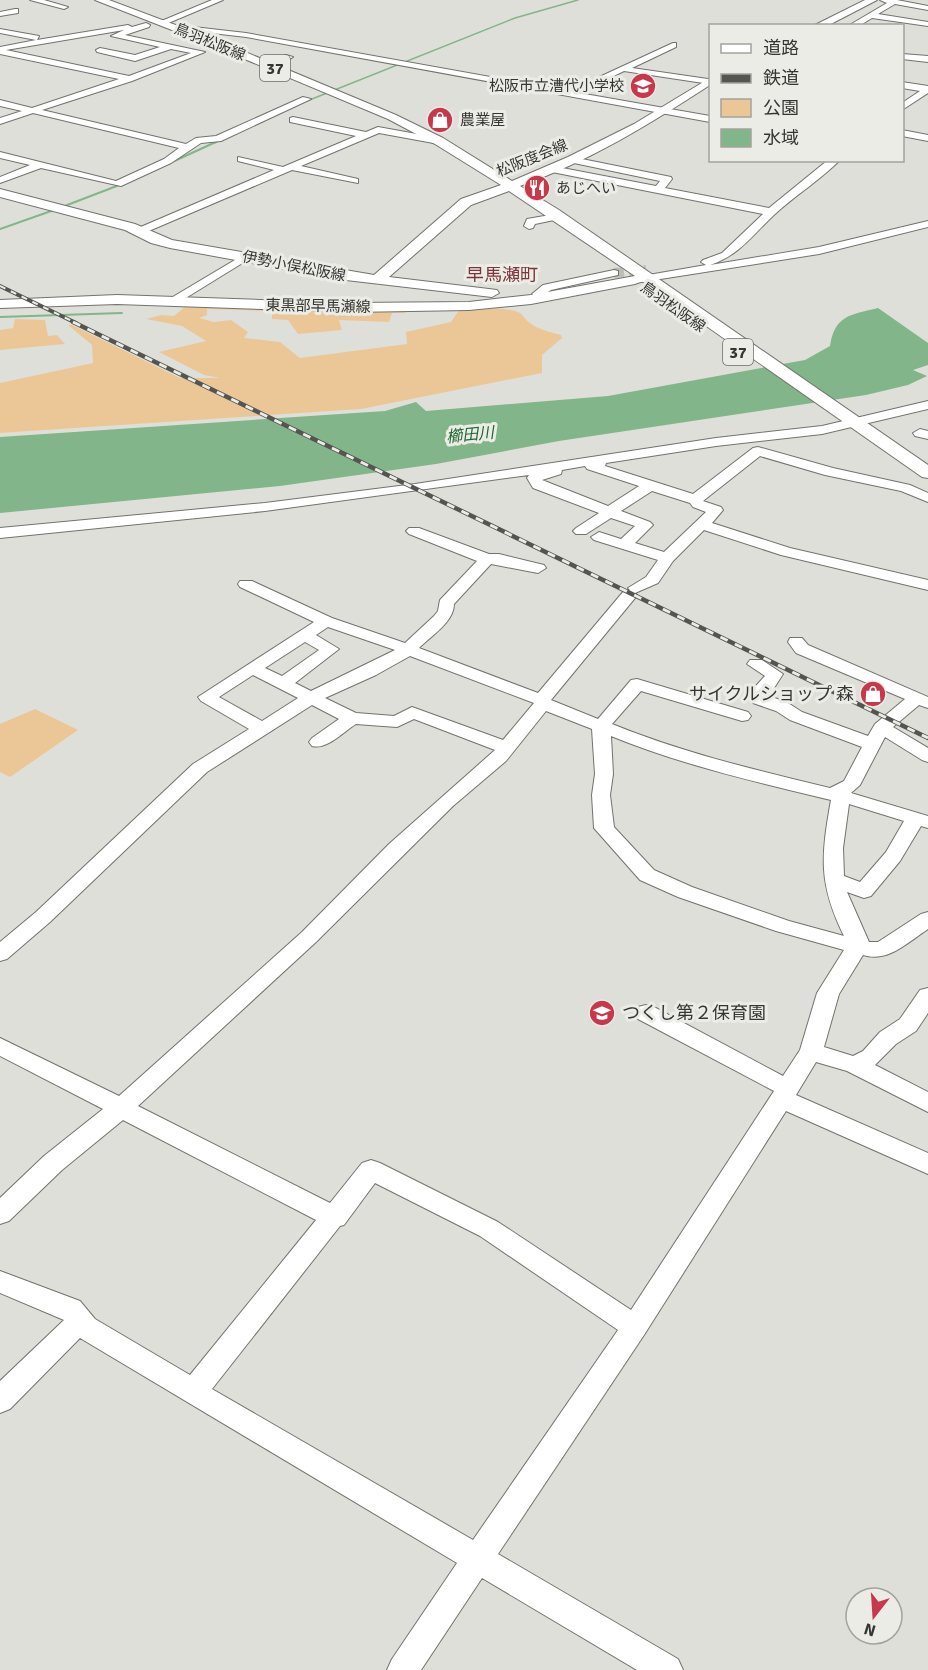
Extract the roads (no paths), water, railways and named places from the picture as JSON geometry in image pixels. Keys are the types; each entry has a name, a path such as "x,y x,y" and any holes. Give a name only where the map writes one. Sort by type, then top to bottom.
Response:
{"main road":[{"name":"鳥羽松阪線","path":"100,0 241,50 268,66 392,117 439,141 510,186 644,279 845,421 928,486"},
{"path":"822,24 872,0"},
{"name":"松阪度会線","path":"377,280 461,205 471,199 510,186 572,160 663,111 709,82"},
{"name":"鳥羽松阪線","path":"510,186 550,218 644,279"},
{"name":"伊勢小俣松阪線","path":"0,193 140,231 156,240 170,244 377,280 483,292 538,294 596,287"},
{"name":"東黒部早馬瀬線","path":"0,304 53,299 448,307 534,300 644,279"},
{"name":"鳥羽松阪線","path":"845,421 928,473"}],"street":[{"path":"34,0 64,7"},
{"path":"166,24 219,0"},
{"path":"881,0 928,8"},
{"path":"855,24 894,2"},
{"path":"0,14 15,11"},
{"path":"868,15 928,24"},
{"path":"0,50 45,40 166,24 246,35 709,119"},
{"path":"117,35 146,25"},
{"path":"0,121 129,79 201,52 115,36 117,35 104,31"},
{"path":"0,32 70,45"},
{"path":"569,94 673,45"},
{"path":"100,50 135,58 171,46"},
{"path":"268,66 312,47"},
{"path":"0,50 129,79"},
{"path":"76,68 117,54"},
{"path":"904,56 928,58"},
{"path":"624,69 709,82"},
{"path":"904,85 928,89"},
{"path":"904,106 928,89"},
{"path":"0,155 117,184 168,161 199,140 218,139 306,99"},
{"path":"0,103 188,147"},
{"path":"293,120 367,135"},
{"path":"367,123 360,126 439,141"},
{"path":"140,231 378,130"},
{"path":"904,133 928,138"},
{"path":"241,159 354,181"},
{"path":"547,171 658,190 667,179 572,160"},
{"path":"644,279 726,255 771,212 833,162"},
{"path":"0,180 41,165"},
{"path":"547,171 579,183 654,197 665,191 672,181"},
{"path":"665,191 771,212"},
{"path":"881,237 885,233 928,217"},
{"path":"529,226 531,220 550,218"},
{"path":"644,279 731,266 881,237 928,224"},
{"path":"172,301 244,257"},
{"path":"701,264 756,261"},
{"path":"538,294 547,287 614,273"},
{"path":"0,533 265,507 415,488 642,453 822,430 845,421 928,405"},
{"path":"695,500 759,451 841,475 905,488 928,498"},
{"path":"624,545 645,525 538,485 534,478 556,471 634,458 642,453"},
{"path":"0,1215 53,1163 122,1107 309,938 396,849 509,746 542,701 632,592 652,580 667,558 716,510 698,504 695,500 591,465"},
{"path":"580,531 649,486"},
{"path":"701,524 786,552 928,585"},
{"path":"414,531 487,559 538,568"},
{"path":"599,537 667,558"},
{"path":"1,953 43,917 182,783 212,759 310,698 370,671 408,649 440,619 446,612 446,603 487,559"},
{"path":"246,584 326,621 408,649 648,745 734,771 837,795 922,820 864,891 843,883"},
{"path":"261,728 207,697 326,621"},
{"path":"282,684 331,649 304,635"},
{"path":"796,642 802,649 922,701 877,736 856,779 837,795"},
{"path":"756,664 774,674 770,684 763,688 759,699 782,707 796,717 877,736 905,740 928,756"},
{"path":"252,668 352,718 397,722 412,712 496,745 509,746"},
{"path":"742,716 637,684 601,726 604,774 601,795 604,828 647,875 685,892 783,926 856,947 873,951 885,948 928,919"},
{"path":"318,742 352,718"},
{"path":"403,1670 635,1326 811,1052 828,993 859,944 843,911 833,878 837,795"},
{"path":"855,1065 872,1057 888,1038 908,1025 928,996"},
{"path":"646,1013 773,1082 786,1093 928,1164"},
{"path":"811,1052 855,1065 928,1103"},
{"path":"7,1054 122,1107 335,1218"},
{"path":"193,1392 335,1218 371,1170 489,1229 635,1326"},
{"path":"0,1282 71,1309 81,1322 193,1392 667,1670"},
{"path":"0,1400 66,1333 81,1322"}],"water":[{"name":"櫛田川","path":"878,308 928,343 928,365 913,370 927,376 908,385 866,395 559,441 436,464 280,486 0,513 0,437 385,411 416,402 426,411 608,396 805,360 830,346 836,328 845,318"}],"waterway":[{"path":"307,101 515,18 578,0"},
{"path":"214,143 221,140"},
{"path":"170,163 218,141"},
{"path":"62,207 122,184"},
{"path":"0,229 54,210"},
{"path":"0,317 122,313"}],"tunnel":[{"path":"614,273 646,270"}],"railway":[{"path":"0,286 76,323"},
{"path":"73,322 928,738"}],"place":[{"name":"松阪市立漕代小学校","path":"643,86"},
{"name":"農業屋","path":"440,120"},
{"name":"あじへい","path":"537,188"},
{"name":"サイクルショップ 森","path":"873,694"},
{"name":"つくし第２保育園","path":"602,1013"}],"district":[{"name":"早馬瀬町","path":"502,275"}]}
